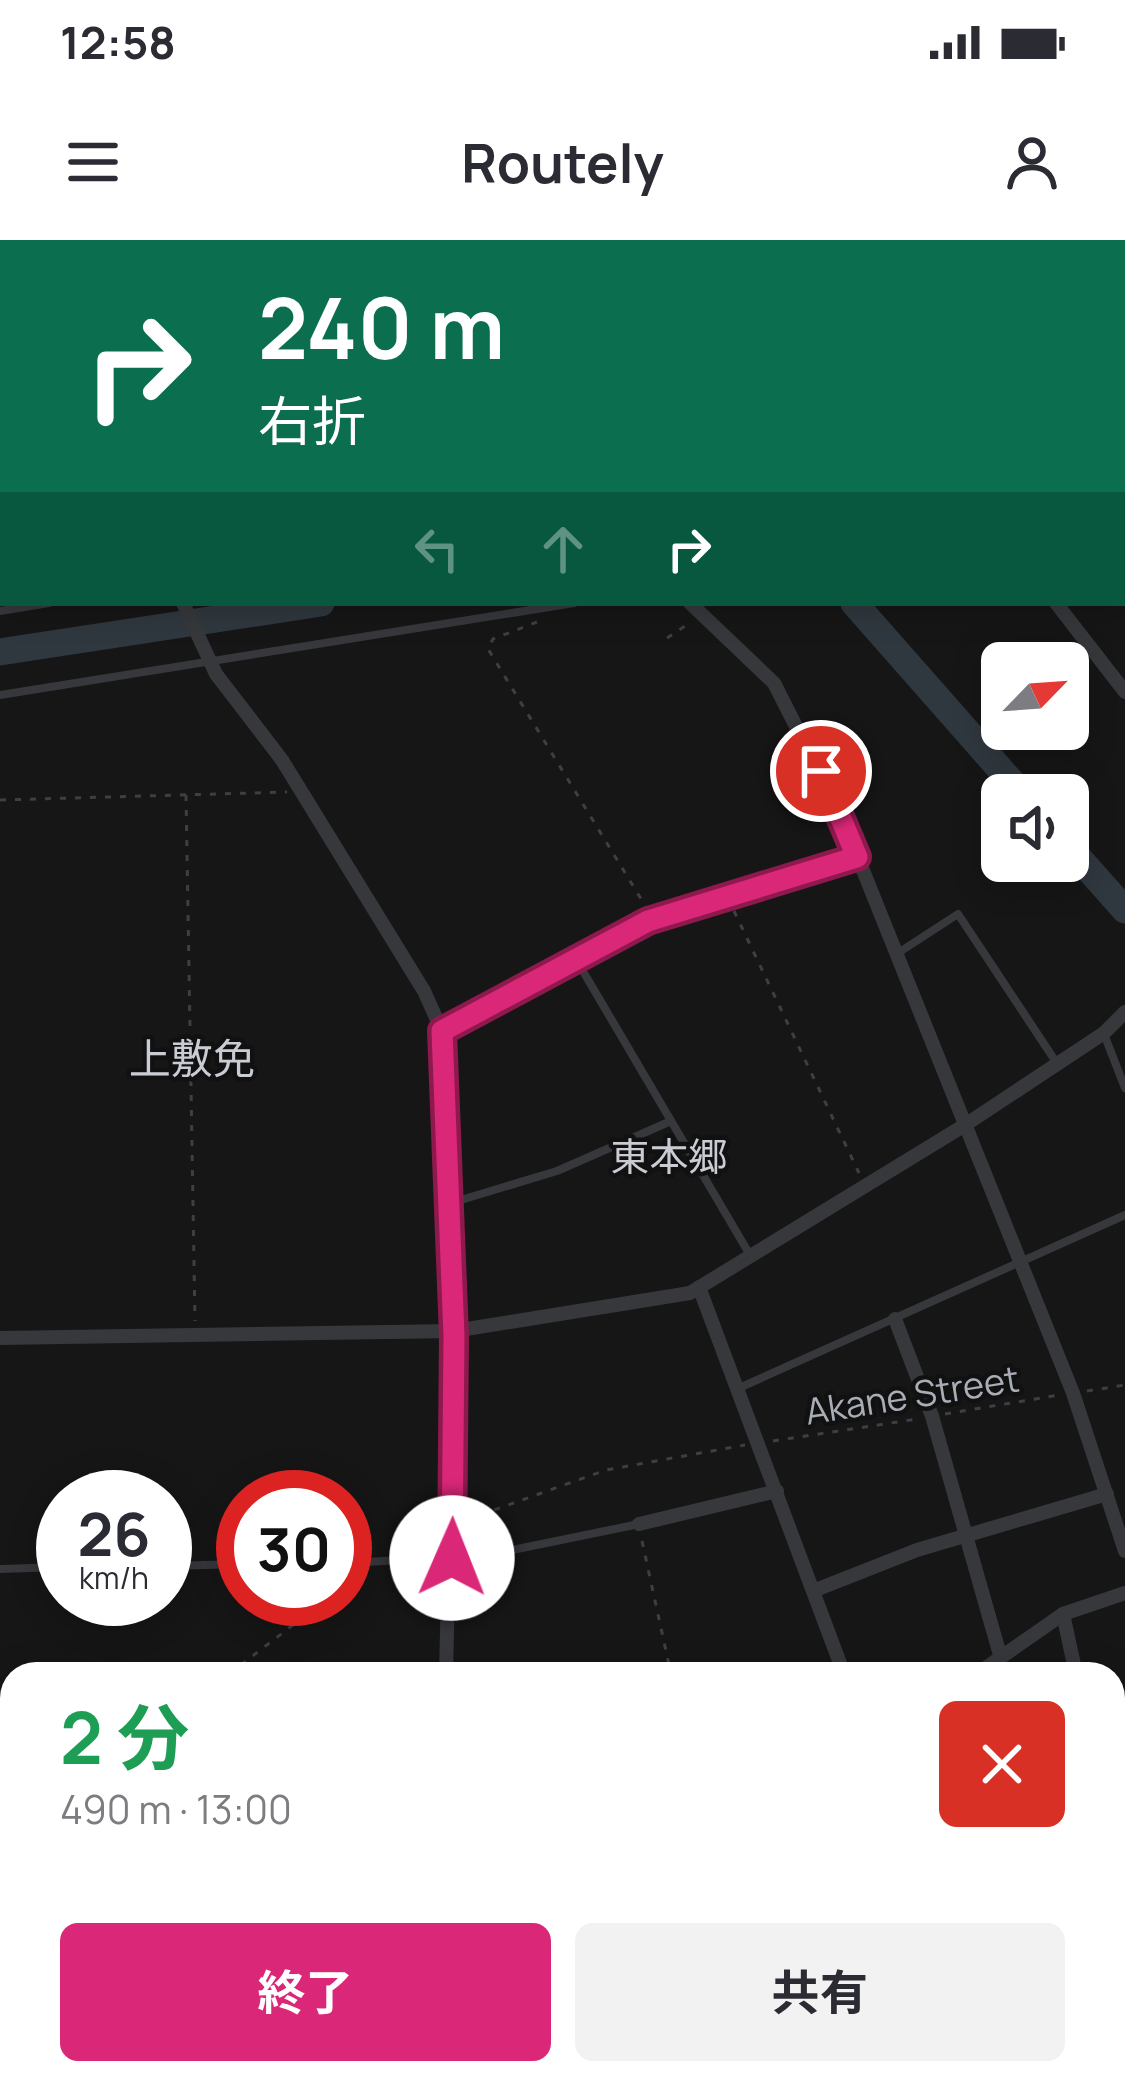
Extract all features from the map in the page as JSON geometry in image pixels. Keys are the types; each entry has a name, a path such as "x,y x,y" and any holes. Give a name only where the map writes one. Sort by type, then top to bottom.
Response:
{"street":[{"path":"185,606 207,657 301,791 424,991 442,1031 454,1331 447,1662"},
{"path":"694,606 774,683 800,727 897,954 1073,1393 1125,1551"},
{"path":"1059,606 1125,692"},
{"path":"442,1031 654,919 857,857"},
{"path":"0,1338 454,1331 690,1293 965,1125 1104,1033 1125,1012"},
{"path":"699,1287 840,1662"},
{"path":"895,1319 932,1416 1000,1655"},
{"path":"639,1524 776,1491"},
{"path":"813,1591 966,1534 1107,1494"},
{"path":"992,1662 1063,1615 1125,1593"},
{"path":"1063,1615 1073,1662"}],"lane":[{"path":"0,694 207,657 554,606"},
{"path":"897,954 958,914 1057,1064"},
{"path":"576,960 749,1255"},
{"path":"1104,1033 1125,1088"},
{"path":"451,1203 556,1171 671,1121"},
{"path":"738,1388 1125,1215"},
{"path":"372,1562 452,1558 639,1524"},
{"path":"0,1568 36,1568"}],"path":[{"path":"667,638 703,614"},
{"path":"536,622 493,639 488,649 654,919"},
{"path":"0,800 301,791"},
{"path":"186,795 195,1335"},
{"path":"728,896 865,1185"},
{"path":"1084,1391 1125,1385"},
{"name":"Akane Street","path":"767,1442 1064,1394"},
{"path":"460,1522 606,1470 750,1444"},
{"path":"639,1524 668,1662"},
{"path":"410,1547 443,1528"},
{"path":"245,1662 292,1626"}],"waterway":[{"path":"0,652 301,606"},
{"path":"857,606 1005,774"},
{"path":"1089,870 1125,910"}],"district":[{"name":"上敷免","path":"192,1059"},
{"name":"東本郷","path":"669,1157"}],"route":[{"path":"452,1558 454,1336 442,1031 648,921 857,857 821,771"}]}
